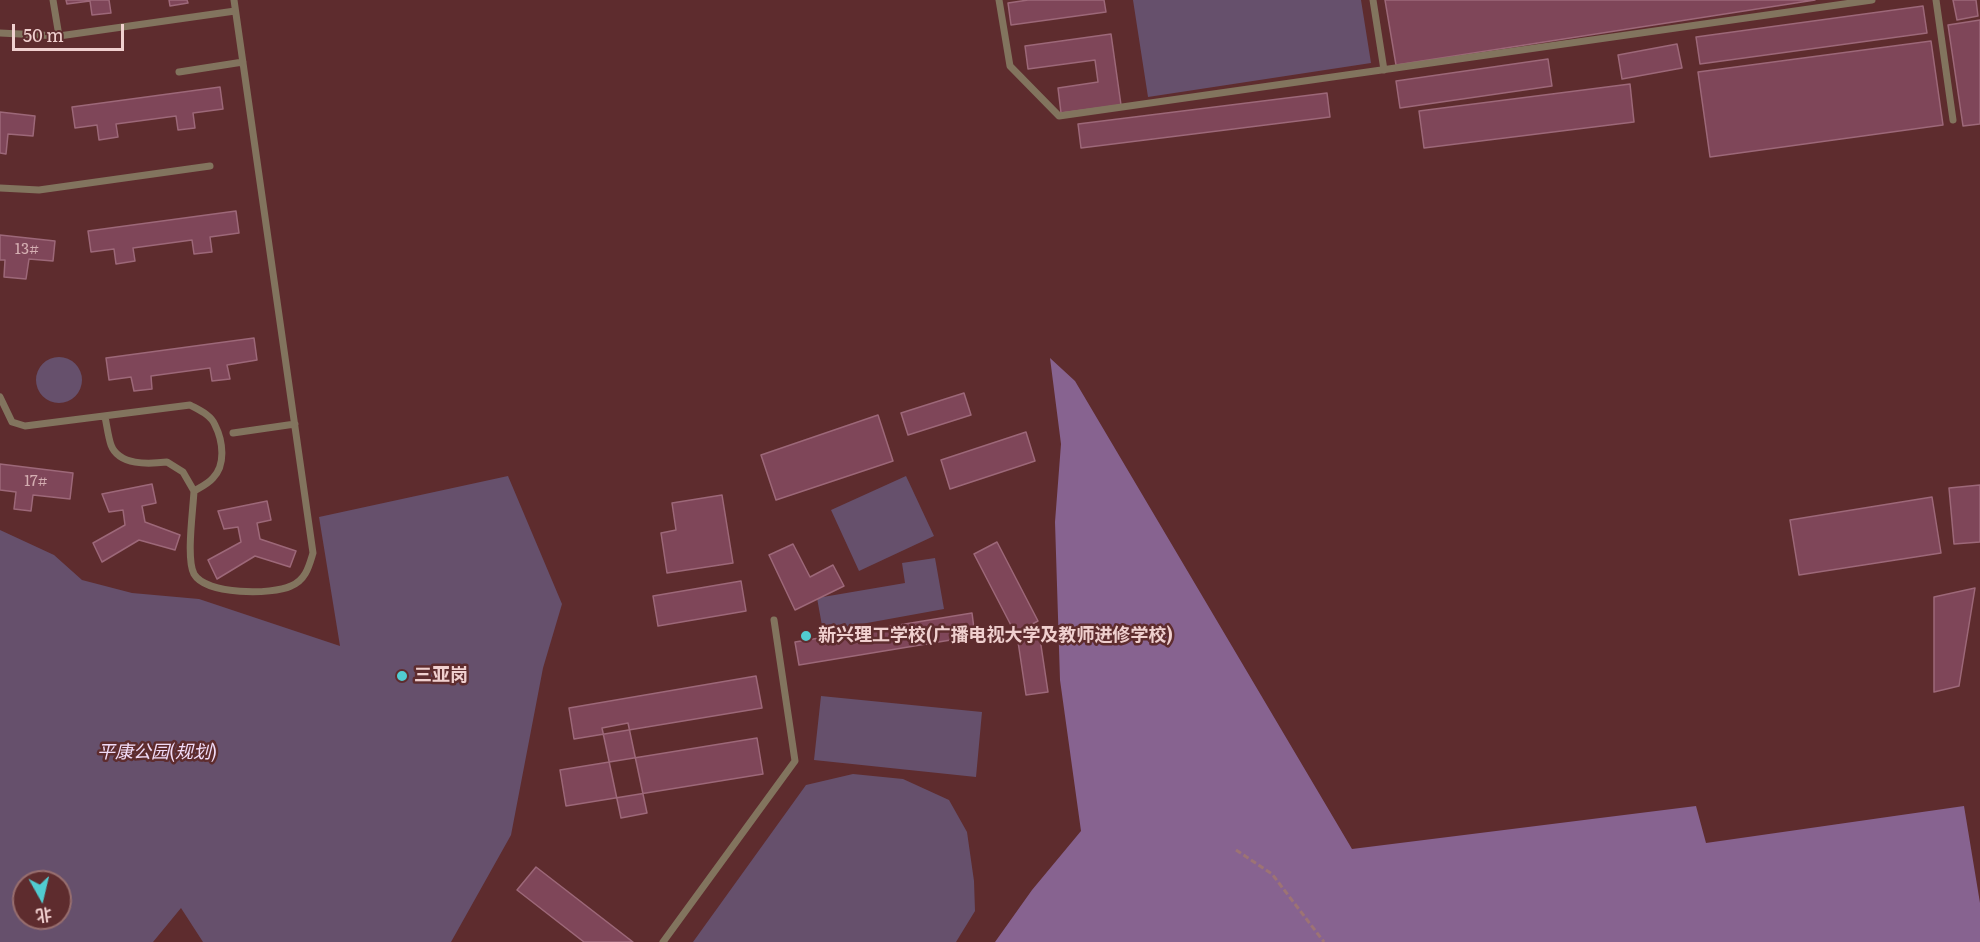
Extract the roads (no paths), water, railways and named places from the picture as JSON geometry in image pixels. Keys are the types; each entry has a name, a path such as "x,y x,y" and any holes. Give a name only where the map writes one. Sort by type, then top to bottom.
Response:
{"lane":[{"path":"53,0 58,36"},
{"path":"105,417 111,447 123,458 151,464 167,462 183,472 194,491 190,566 196,578 211,587 226,591 269,591 292,586 305,576 313,553 234,0"},
{"path":"999,0 1010,66 1059,116 1872,0"},
{"path":"1373,0 1384,70"},
{"path":"1936,0 1953,120"},
{"path":"0,33 58,36 235,11"},
{"path":"179,72 243,62"},
{"path":"0,188 39,190 210,166"},
{"path":"0,397 12,422 25,426 190,405 205,413 215,424 221,446 222,463 213,479 194,491"},
{"path":"233,433 295,424"},
{"path":"663,942 795,760 774,620"}],"place":[{"name":"新兴理工学校(广播电视大学及教师进修学校)","path":"806,636"},
{"name":"三亚岗","path":"402,676"}],"park label":[{"name":"平康公园(规划)","path":"157,753"}]}
